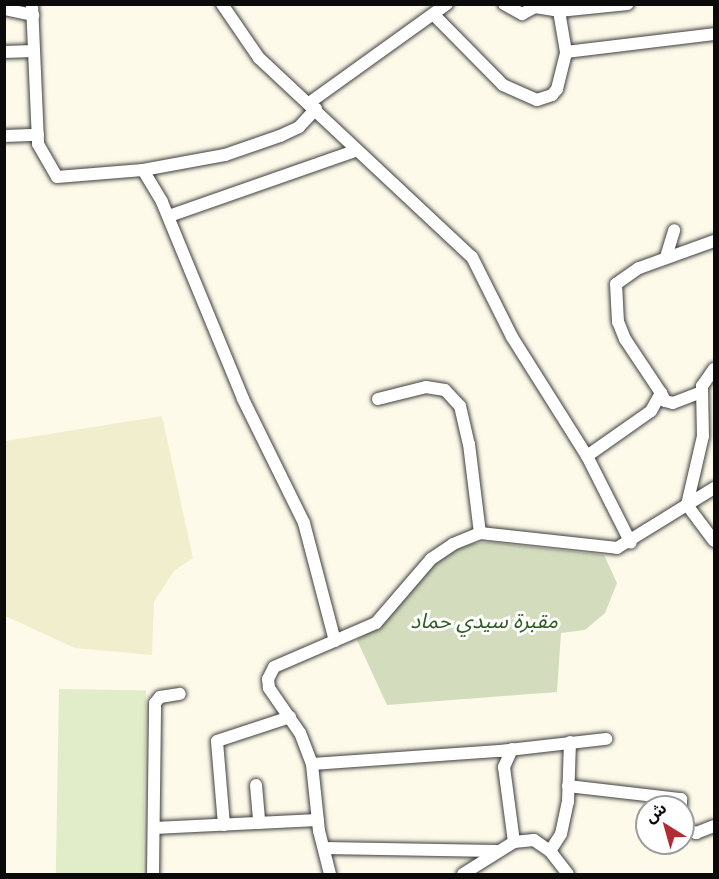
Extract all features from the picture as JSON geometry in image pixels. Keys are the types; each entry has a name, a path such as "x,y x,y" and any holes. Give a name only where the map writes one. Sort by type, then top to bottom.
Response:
{"street":[{"path":"222,4 259,58 472,257 512,337 587,456 631,543"},
{"path":"4,9 32,10 38,144 57,177 143,170 225,155 280,136 299,127 312,106 435,16 447,4"},
{"path":"504,4 522,14 535,6 559,11 628,4"},
{"path":"435,16 503,85 537,100 552,95 557,89 566,52 559,11"},
{"path":"566,52 714,34"},
{"path":"4,52 34,51"},
{"path":"4,136 38,135"},
{"path":"169,216 357,150"},
{"path":"143,170 169,216 243,399 304,523 334,641"},
{"path":"666,257 674,230"},
{"path":"701,392 673,403 665,401 625,339 615,297 616,284 626,274 666,257 714,241"},
{"path":"714,369 705,378 701,392 703,436 687,505 714,541"},
{"path":"378,399 426,387 445,390 460,406 469,444 480,533"},
{"path":"587,456 651,411 661,393"},
{"path":"330,874 318,820 312,764 290,717 269,688 272,670 305,651 378,621 432,559 453,544 480,533 617,548 631,543 714,488"},
{"path":"153,874 155,703 160,697 180,694"},
{"path":"224,825 217,741 290,717"},
{"path":"312,764 512,749 606,739"},
{"path":"550,851 561,834 568,786 570,742"},
{"path":"512,749 504,767 514,842"},
{"path":"256,785 260,823"},
{"path":"568,786 646,795"},
{"path":"154,828 318,820"},
{"path":"695,833 714,826"},
{"path":"463,874 514,842 534,840 550,851 568,874"},
{"path":"324,848 497,851"}],"shaded area":[{"path":"162,416 193,558 174,571 154,602 152,655 75,648 5,616 5,441"}],"green space":[{"name":"مقبرة سيدي حماد","path":"489,542 604,555 617,583 605,613 585,630 561,633 557,692 387,705 357,640 386,621 430,566 461,545"},
{"path":"59,689 146,691 143,874 56,874"}]}
